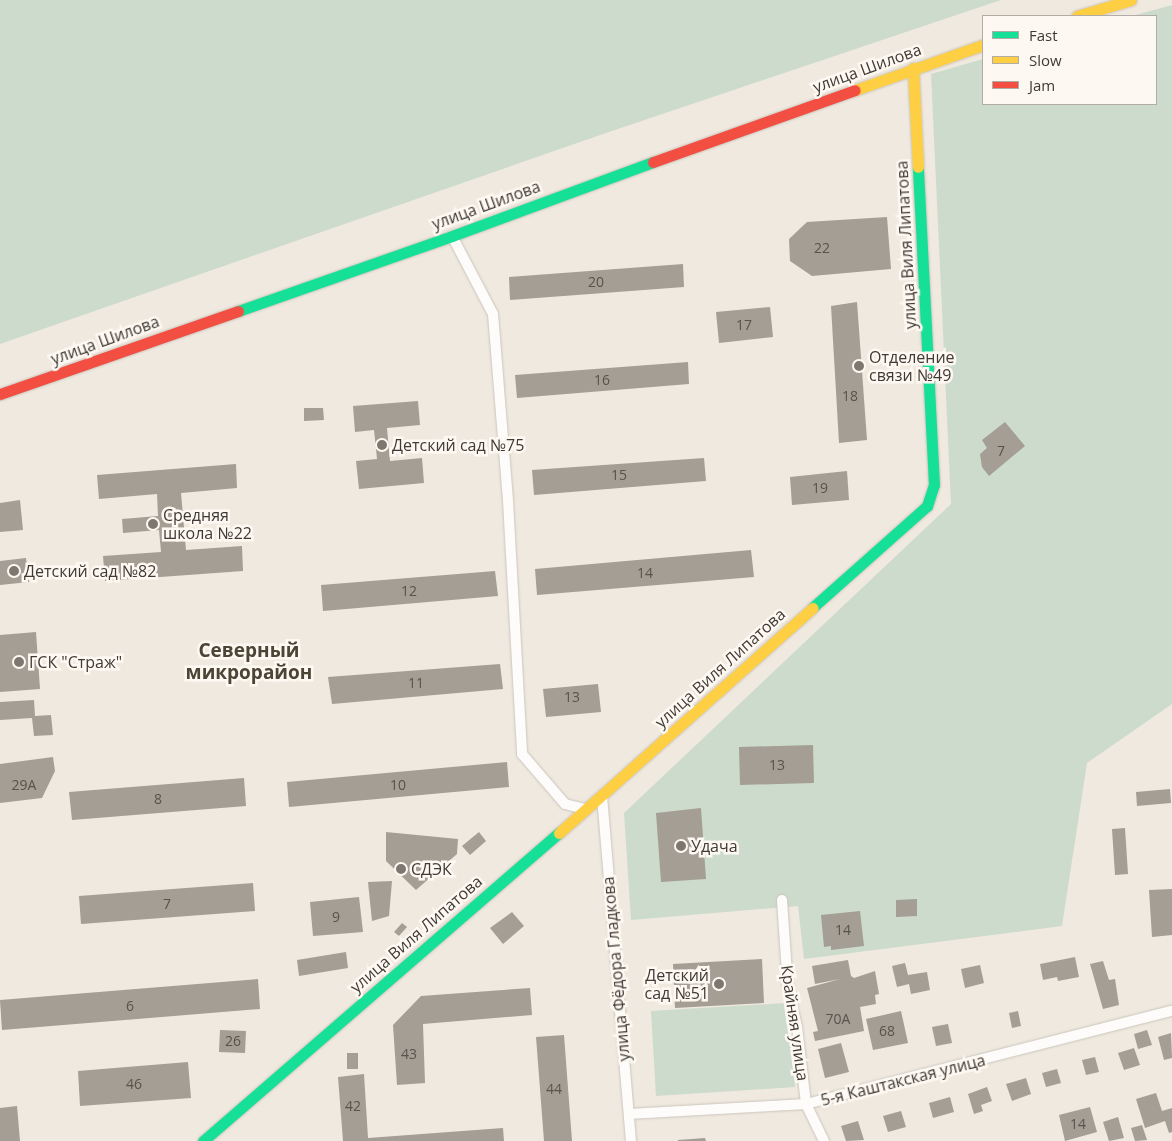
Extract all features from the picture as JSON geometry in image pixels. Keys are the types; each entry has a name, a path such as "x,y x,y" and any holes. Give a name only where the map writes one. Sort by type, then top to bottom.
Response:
{"street":[{"path":"1080,15 1131,0"},
{"name":"улица Шилова","path":"0,394 452,236 913,68 982,45"},
{"name":"улица Виля Липатова","path":"203,1141 602,796 926,506 934,485 933,444 913,68"},
{"path":"452,236 493,314 508,501 522,754 565,804 585,809"},
{"name":"улица Фёдора Гладкова","path":"602,796 631,1141"},
{"name":"Крайняя улица","path":"782,900 788,987 797,1027 806,1104 824,1141"},
{"name":"5-я Каштакская улица","path":"629,1114 806,1104 1172,1011"}],"green space":[{"path":"0,0 1001,0 606,133 0,344"},
{"path":"1172,5 1172,704 1087,763 1062,926 804,959 798,906 631,920 624,813 951,504 931,74 982,59 982,105 1157,105 1157,15 1136,15"},
{"path":"786,1003 795,1087 656,1096 651,1011"}],"building":[{"path":"887,217 891,269 812,276 790,261 789,239 807,222"},
{"path":"683,264 684,287 510,300 509,277"},
{"path":"857,302 867,440 839,443 831,306"},
{"path":"770,307 773,337 719,343 716,312"},
{"path":"688,362 689,384 517,398 515,375"},
{"name":"Детский сад №75","path":"418,401 420,425 387,428 390,461 422,458 424,483 359,489 356,461 377,459 374,430 355,432 353,406"},
{"path":"304,408 323,408 324,420 304,421"},
{"path":"1005,422 1025,446 989,476 982,467 980,454 987,448 982,440"},
{"path":"704,458 706,481 534,495 532,470"},
{"name":"Средняя школа №22","path":"236,464 237,488 181,493 186,550 242,546 243,571 105,581 103,556 161,552 159,530 123,533 122,519 158,516 157,494 99,499 97,475"},
{"path":"847,471 849,500 792,505 790,477"},
{"name":"Детский сад №82","path":"20,500 23,530 0,532 0,503"},
{"path":"751,550 754,577 537,595 535,569"},
{"name":"Детский сад №82","path":"26,558 29,582 0,585 0,561"},
{"path":"495,571 498,596 323,611 321,585"},
{"name":"ГСК \"Страж\"","path":"36,632 40,689 0,692 0,635"},
{"path":"500,664 503,689 332,704 328,677"},
{"path":"598,684 601,712 546,717 543,689"},
{"path":"34,700 35,716 51,715 53,735 34,736 32,718 0,720 0,702"},
{"path":"813,745 814,783 740,785 739,747"},
{"path":"53,757 55,771 42,798 0,803 0,764"},
{"path":"507,762 509,787 289,807 287,782"},
{"path":"244,778 246,806 72,820 69,792"},
{"path":"1170,789 1171,803 1137,806 1136,792"},
{"name":"Удача","path":"701,808 706,879 661,882 656,813"},
{"path":"1125,828 1128,874 1115,875 1112,829"},
{"path":"386,832 458,839 457,854 416,890 386,861"},
{"path":"479,832 486,841 470,855 462,846"},
{"path":"392,881 389,916 372,921 368,882"},
{"path":"253,883 255,911 81,924 79,896"},
{"path":"1172,889 1172,935 1152,937 1149,890"},
{"path":"359,897 363,932 313,936 310,902"},
{"path":"917,899 917,916 896,917 896,900"},
{"path":"860,911 864,946 831,950 831,946 824,947 821,915"},
{"path":"512,912 524,926 503,944 490,928"},
{"path":"402,923 407,927 399,936 394,932"},
{"path":"346,952 348,968 299,976 297,960"},
{"path":"1075,957 1079,977 1058,981 1057,977 1043,980 1040,964"},
{"name":"Детский сад №51","path":"762,959 764,1003 675,1008 673,964"},
{"path":"848,960 851,976 854,978 875,971 879,994 875,995 876,1004 860,1007 864,1031 815,1041 813,1032 818,1031 807,988 840,979 815,984 812,966"},
{"path":"1103,961 1109,980 1115,979 1119,1005 1103,1009 1090,964"},
{"path":"905,963 908,975 927,972 930,990 911,994 909,984 897,987 892,966"},
{"path":"980,965 984,983 965,988 961,969"},
{"path":"258,979 260,1009 2,1030 0,1000"},
{"path":"530,988 532,1015 423,1024 425,1083 397,1085 393,1025 421,996"},
{"path":"901,1011 908,1043 873,1050 866,1019"},
{"path":"1018,1011 1021,1026 1012,1028 1009,1013"},
{"path":"948,1024 952,1043 936,1046 932,1027"},
{"path":"220,1030 246,1031 245,1053 219,1052"},
{"path":"1147,1030 1152,1045 1138,1049 1134,1034"},
{"path":"1171,1033 1172,1058 1164,1060 1158,1037"},
{"path":"564,1035 572,1141 544,1141 536,1037"},
{"path":"841,1043 849,1072 825,1078 818,1049"},
{"path":"1134,1048 1140,1065 1124,1070 1118,1053"},
{"path":"347,1053 358,1053 358,1069 347,1069"},
{"path":"1095,1057 1099,1072 1086,1075 1082,1060"},
{"path":"188,1062 191,1098 80,1106 78,1071"},
{"path":"1057,1069 1061,1083 1046,1087 1042,1073"},
{"path":"364,1074 368,1138 503,1128 504,1141 343,1141 338,1077"},
{"path":"1026,1078 1031,1094 1012,1101 1006,1084"},
{"path":"987,1087 992,1101 981,1105 983,1111 974,1114 968,1094"},
{"path":"1156,1093 1162,1111 1172,1108 1172,1132 1169,1133 1165,1121 1145,1128 1136,1099"},
{"path":"950,1097 954,1112 933,1118 929,1103"},
{"path":"17,1106 20,1141 0,1141 0,1108"},
{"path":"1090,1107 1097,1132 1065,1141 1059,1115"},
{"path":"901,1111 906,1127 888,1132 883,1116"},
{"path":"1118,1117 1124,1138 1109,1141 1103,1122"},
{"path":"858,1121 864,1140 846,1141 841,1126"},
{"path":"1142,1125 1147,1140 1135,1141 1131,1128"},
{"path":"705,1138 706,1141 678,1141 678,1140"}],"traffic: fast":[{"path":"238,311 452,236 653,162"},
{"path":"812,608 927,506 934,485 918,167"},
{"path":"203,1141 559,833"}],"traffic: slow":[{"path":"1080,15 1131,0"},
{"path":"855,90 982,45"},
{"path":"913,68 918,167"},
{"path":"559,833 812,608"}],"traffic: jam":[{"path":"653,162 855,90"},
{"path":"0,394 238,311"}],"place":[{"name":"Отделение связи №49","path":"859,366"},
{"name":"Детский сад №75","path":"382,445"},
{"name":"Средняя школа №22","path":"153,524"},
{"name":"Детский сад №82","path":"14,571"},
{"name":"ГСК \"Страж\"","path":"19,662"},
{"name":"Удача","path":"681,846"},
{"name":"СДЭК","path":"401,869"},
{"name":"Детский сад №51","path":"719,984"}],"district":[{"name":"Северный микрорайон","path":"249,662"}]}
